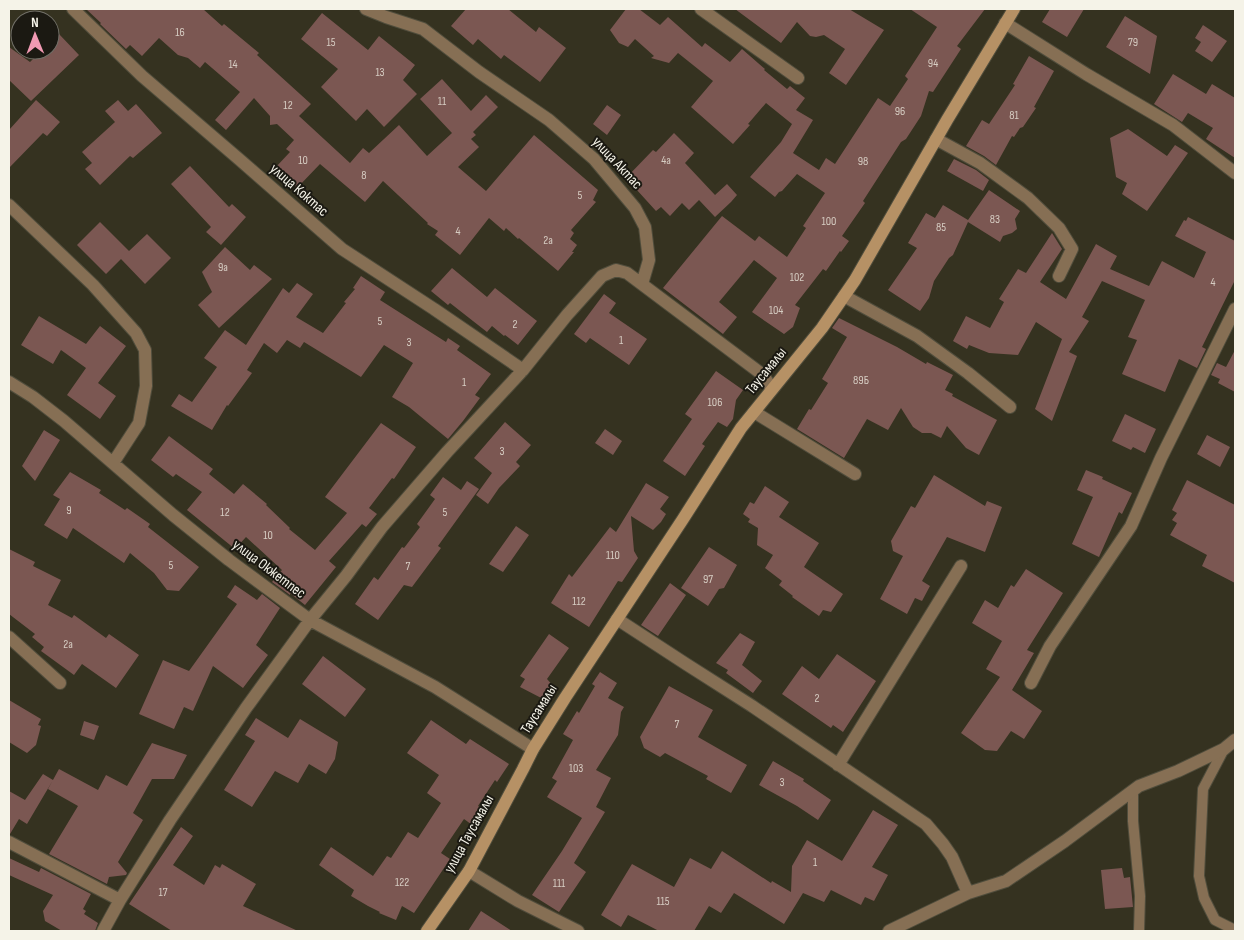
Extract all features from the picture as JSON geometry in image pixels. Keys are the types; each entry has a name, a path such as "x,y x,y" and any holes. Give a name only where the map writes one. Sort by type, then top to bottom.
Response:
{"street":[{"name":"улица Коктас","path":"73,9 142,76 342,249 523,370"},
{"name":"улица Актас","path":"366,9 423,29 479,72 549,120 594,159 635,208 645,227 650,260 642,284"},
{"path":"702,9 798,78"},
{"name":"Таусамалы","path":"533,749 741,428 822,328 855,280 1014,9"},
{"path":"1006,23 1086,74 1173,125 1235,173"},
{"path":"936,139 980,163 1028,198 1059,228 1072,249 1058,276"},
{"path":"9,205 93,285 136,333 145,350 146,386 139,423 113,463"},
{"path":"103,931 170,820 246,708 310,620 346,576 382,527 447,452 523,370 567,315 602,276 616,270 628,273 762,375 772,389"},
{"path":"844,296 917,336 968,373 1010,407"},
{"path":"1031,683 1050,646 1131,526 1161,458 1235,309"},
{"name":"улица Окжетпес","path":"9,382 33,397 229,560 310,620 434,687 533,749"},
{"path":"754,412 855,474"},
{"path":"838,764 961,566"},
{"path":"617,619 752,706 926,824 952,857 968,894"},
{"path":"9,637 60,683"},
{"path":"889,931 968,894 1006,880 1065,841 1140,786 1178,771 1224,749 1235,740"},
{"name":"улица Таусамалы","path":"427,931 468,871 533,749"},
{"path":"9,842 120,900"},
{"path":"468,871 518,901 578,931"}],"lane":[{"path":"1224,749 1203,789 1199,876 1204,898 1214,920 1235,930"},
{"path":"1133,791 1133,821 1140,896 1139,931"}],"building":[{"path":"86,9 203,9 222,26 224,24 259,53 257,55 311,104 299,116 350,163 363,148 369,153 399,125 427,156 452,133 420,99 442,79 471,111 486,95 498,107 473,132 476,135 471,139 479,147 458,167 486,191 534,135 598,190 593,200 596,202 571,230 574,233 570,239 577,245 572,252 574,252 558,271 506,228 504,231 489,218 460,255 435,235 438,231 427,224 383,181 365,202 320,164 297,188 275,168 290,152 286,149 294,140 277,124 270,125 270,116 254,98 226,130 215,120 240,92 205,62 200,68 188,58 178,55 159,38 142,56 130,45 126,49"},
{"path":"466,9 508,9 536,32 539,27 566,48 540,82 504,55 501,59 478,39 473,45 451,26"},
{"path":"626,9 639,9 660,25 668,17 702,47 705,43 730,62 742,49 787,89 790,86 805,98 796,110 813,120 793,153 819,170 826,158 835,164 878,98 890,106 908,79 905,76 937,27 910,9 985,9 957,46 961,49 933,92 929,91 921,116 906,139 901,142 863,201 865,203 842,236 849,241 826,271 823,269 795,305 800,308 793,327 784,334 752,312 777,278 754,260 719,302 737,317 723,334 663,288 722,216 755,241 759,236 787,257 806,228 803,226 825,193 797,174 775,197 750,177 781,142 792,124 766,103 733,144 691,107 713,81 678,53 669,63 651,58 654,56 635,39 628,47 619,43 610,30"},
{"path":"735,9 849,9 884,30 846,85 829,73 845,49 824,35 810,36 797,22 781,43"},
{"path":"1050,9 1084,9 1067,37 1042,22"},
{"path":"322,13 368,50 379,36 415,65 403,80 417,94 384,127 367,109 356,121 321,87 338,69 301,39"},
{"path":"1125,16 1157,36 1150,74 1106,47"},
{"path":"1203,25 1227,41 1212,62 1195,51 1201,42 1195,38"},
{"path":"60,35 79,55 31,101 9,80 9,47 10,60 27,60 30,62 32,60 60,60"},
{"path":"1029,56 1054,71 1034,107 1036,108 1023,127 1020,128 1014,137 1012,136 996,165 966,146 982,120 989,124 1015,85 1013,84"},
{"path":"1173,74 1206,94 1212,84 1235,98 1235,158 1206,139 1213,128 1188,113 1182,122 1154,104"},
{"path":"36,100 60,122 47,136 43,133 9,168 9,130"},
{"path":"118,100 128,111 136,104 162,133 133,158 130,156 100,185 85,169 92,163 82,152 115,122 105,111"},
{"path":"607,105 621,115 607,135 593,124"},
{"path":"1128,129 1167,156 1175,145 1188,153 1147,211 1122,194 1127,183 1116,177 1110,138"},
{"path":"674,133 694,153 685,163 715,195 727,184 737,195 715,217 699,200 689,210 682,203 670,216 661,207 656,211 626,178 653,150 656,152"},
{"path":"954,159 976,170 989,180 983,191 947,171"},
{"path":"190,166 229,207 232,204 246,217 221,245 206,232 211,227 171,184"},
{"path":"989,190 1020,211 1015,219 1017,229 1003,236 1000,242 968,222 953,255 934,281 929,298 920,311 888,290 917,248 908,243 926,213 935,218 943,205 968,220"},
{"path":"1188,217 1235,241 1235,280 1202,347 1206,349 1197,368 1179,359 1165,392 1122,374 1137,340 1128,337 1145,300 1102,281 1082,317 1089,321 1069,352 1077,356 1052,421 1035,409 1062,339 1036,322 1018,355 989,353 969,345 967,349 953,341 966,316 990,328 1004,302 999,299 1018,269 1026,273 1052,233 1062,249 1040,282 1066,299 1096,244 1117,256 1110,269 1149,286 1162,261 1194,278 1206,252 1175,236 1184,220 1186,221"},
{"path":"100,222 129,251 147,234 171,258 145,284 121,259 106,274 77,245"},
{"path":"225,247 250,270 254,265 272,279 219,328 198,305 212,292 202,272"},
{"path":"452,268 487,297 495,288 537,321 518,345 492,326 487,332 450,303 448,305 431,291"},
{"path":"361,276 385,292 380,300 446,342 448,338 460,346 457,350 491,374 475,395 480,398 448,439 409,407 392,397 413,363 384,345 361,377 304,342 300,348 287,340 277,353 264,343 247,370 252,373 227,405 212,430 171,406 179,394 192,402 217,367 204,358 225,330 246,345 283,288 289,293 297,283 313,294 296,317 323,333 346,303 344,302 355,289 353,288"},
{"path":"604,294 616,303 609,313 647,339 629,365 590,338 586,343 574,334"},
{"path":"39,316 86,344 100,326 126,346 98,383 116,396 100,419 67,395 86,368 61,350 53,364 21,345"},
{"path":"839,318 926,364 927,362 953,375 945,390 953,394 952,396 997,420 979,455 966,448 947,426 941,438 931,433 922,433 913,427 901,408 888,430 867,419 844,458 797,429 828,383 822,379 847,337 832,328"},
{"path":"1235,350 1235,392 1218,383 1220,379 1211,375 1217,363 1226,367"},
{"path":"716,371 743,390 736,400 733,419 727,427 718,422 702,444 705,446 685,476 663,461 692,419 685,414"},
{"path":"1125,414 1156,429 1145,453 1133,447 1131,450 1112,441"},
{"path":"505,422 531,445 516,462 520,466 499,488 488,504 476,495 492,473 474,458"},
{"path":"381,423 416,447 394,479 392,478 369,508 377,514 366,527 362,524 329,561 336,567 305,605 272,582 282,570 246,537 235,549 187,510 202,492 176,474 173,477 151,460 169,436 213,469 209,474 234,494 243,484 267,504 289,529 315,550 347,513 325,497"},
{"path":"605,429 622,441 613,455 595,443"},
{"path":"44,430 60,440 35,481 22,466"},
{"path":"1207,435 1230,447 1220,467 1197,454"},
{"path":"1086,470 1132,493 1122,514 1119,512 1099,557 1072,544 1093,497 1077,490"},
{"path":"70,472 101,490 99,493 125,510 127,508 150,524 148,527 199,567 179,591 167,590 154,573 130,553 124,563 73,528 67,539 44,525 60,499 53,495"},
{"path":"934,475 985,506 987,501 1002,507 985,552 947,537 922,581 930,586 922,601 915,598 907,614 880,599 903,556 893,551 891,541 911,506 915,508"},
{"path":"443,477 461,490 467,481 479,489 438,546 441,548 412,587 404,585 378,620 355,604 374,577 378,580 402,547 404,548 420,527 417,524 435,499 430,495"},
{"path":"1187,480 1235,505 1235,583 1202,566 1207,555 1170,535 1177,523 1172,520 1177,513 1172,510"},
{"path":"646,483 669,497 660,509 666,514 653,530 631,516 634,551 638,558 622,582 618,581 589,627 551,603 569,574 572,577 610,527 616,532"},
{"path":"765,486 789,502 779,517 819,543 804,567 843,594 831,612 823,610 819,616 792,597 779,585 782,581 765,568 773,555 757,545 758,528 748,522 750,519 743,514 750,502 754,504"},
{"path":"516,526 529,535 503,572 489,564"},
{"path":"709,547 737,565 724,588 719,589 708,606 681,588"},
{"path":"9,549 35,562 33,566 61,580 48,605 72,618 74,615 106,638 109,634 139,655 116,688 82,664 74,675 41,651 44,647 32,637 35,634 9,614"},
{"path":"1026,569 1063,593 1027,650 1034,653 1012,690 1042,711 1024,739 1011,731 997,751 985,750 961,733 1000,677 986,669 1002,641 972,623 985,600 998,608 1011,585 1014,587"},
{"path":"670,583 686,595 658,636 641,625"},
{"path":"235,585 257,600 262,594 280,608 256,645 268,655 243,688 213,666 193,711 184,707 174,729 139,714 163,660 189,671 237,604 227,597"},
{"path":"740,633 755,642 742,665 762,681 753,693 726,673 728,670 716,663"},
{"path":"549,634 569,648 547,679 554,687 547,701 520,687 525,679 520,676"},
{"path":"837,654 876,681 843,732 833,725 831,728 782,694 802,666 819,679"},
{"path":"323,656 366,689 345,717 302,684"},
{"path":"600,672 617,683 608,698 624,707 621,712 618,735 596,770 611,778 596,807 605,812 574,863 586,872 559,912 532,895 582,818 547,797 557,781 552,778 573,740 563,734 577,711 579,713 595,686 592,684"},
{"path":"669,686 713,710 698,737 747,765 731,793 706,779 708,776 665,753 660,757 644,748 640,737"},
{"path":"9,700 41,719 38,725 41,726 36,745 27,753 9,742"},
{"path":"256,718 288,738 300,719 338,742 335,759 326,774 309,764 298,783 275,771 252,807 224,790 255,741 245,735"},
{"path":"431,720 466,744 470,739 509,764 497,782 495,780 478,806 485,811 475,827 464,819 441,853 450,859 414,913 402,906 396,920 379,913 351,896 354,890 319,865 331,847 373,876 387,856 391,858 408,832 418,838 441,803 427,793 439,775 407,753"},
{"path":"84,721 99,726 94,740 80,735"},
{"path":"152,743 187,755 174,779 152,779 133,813 143,820 118,862 127,873 126,875 109,877 107,884 49,854 78,806 48,789 59,769 98,790 106,775 127,786"},
{"path":"773,761 804,779 803,781 831,800 818,820 759,785"},
{"path":"43,774 53,780 27,824 19,819 9,834 9,791 25,800"},
{"path":"873,810 898,825 872,867 888,875 874,901 865,897 861,905 831,890 824,902 803,893 784,924 734,893 721,913 709,906 694,931 659,931 628,915 621,927 601,915 632,864 674,887 690,858 711,869 722,851 771,883 772,881 791,892 792,866 807,840 842,861"},
{"path":"181,827 193,836 173,865 204,885 215,865 220,868 222,864 256,884 243,906 298,931 172,931 129,904"},
{"path":"9,858 39,872 41,868 91,894 83,909 86,911 84,914 98,923 95,931 62,931 45,921 43,911 53,895 9,875"},
{"path":"1122,868 1124,878 1130,877 1133,907 1105,909 1101,870"},
{"path":"481,911 512,931 468,931"}]}
